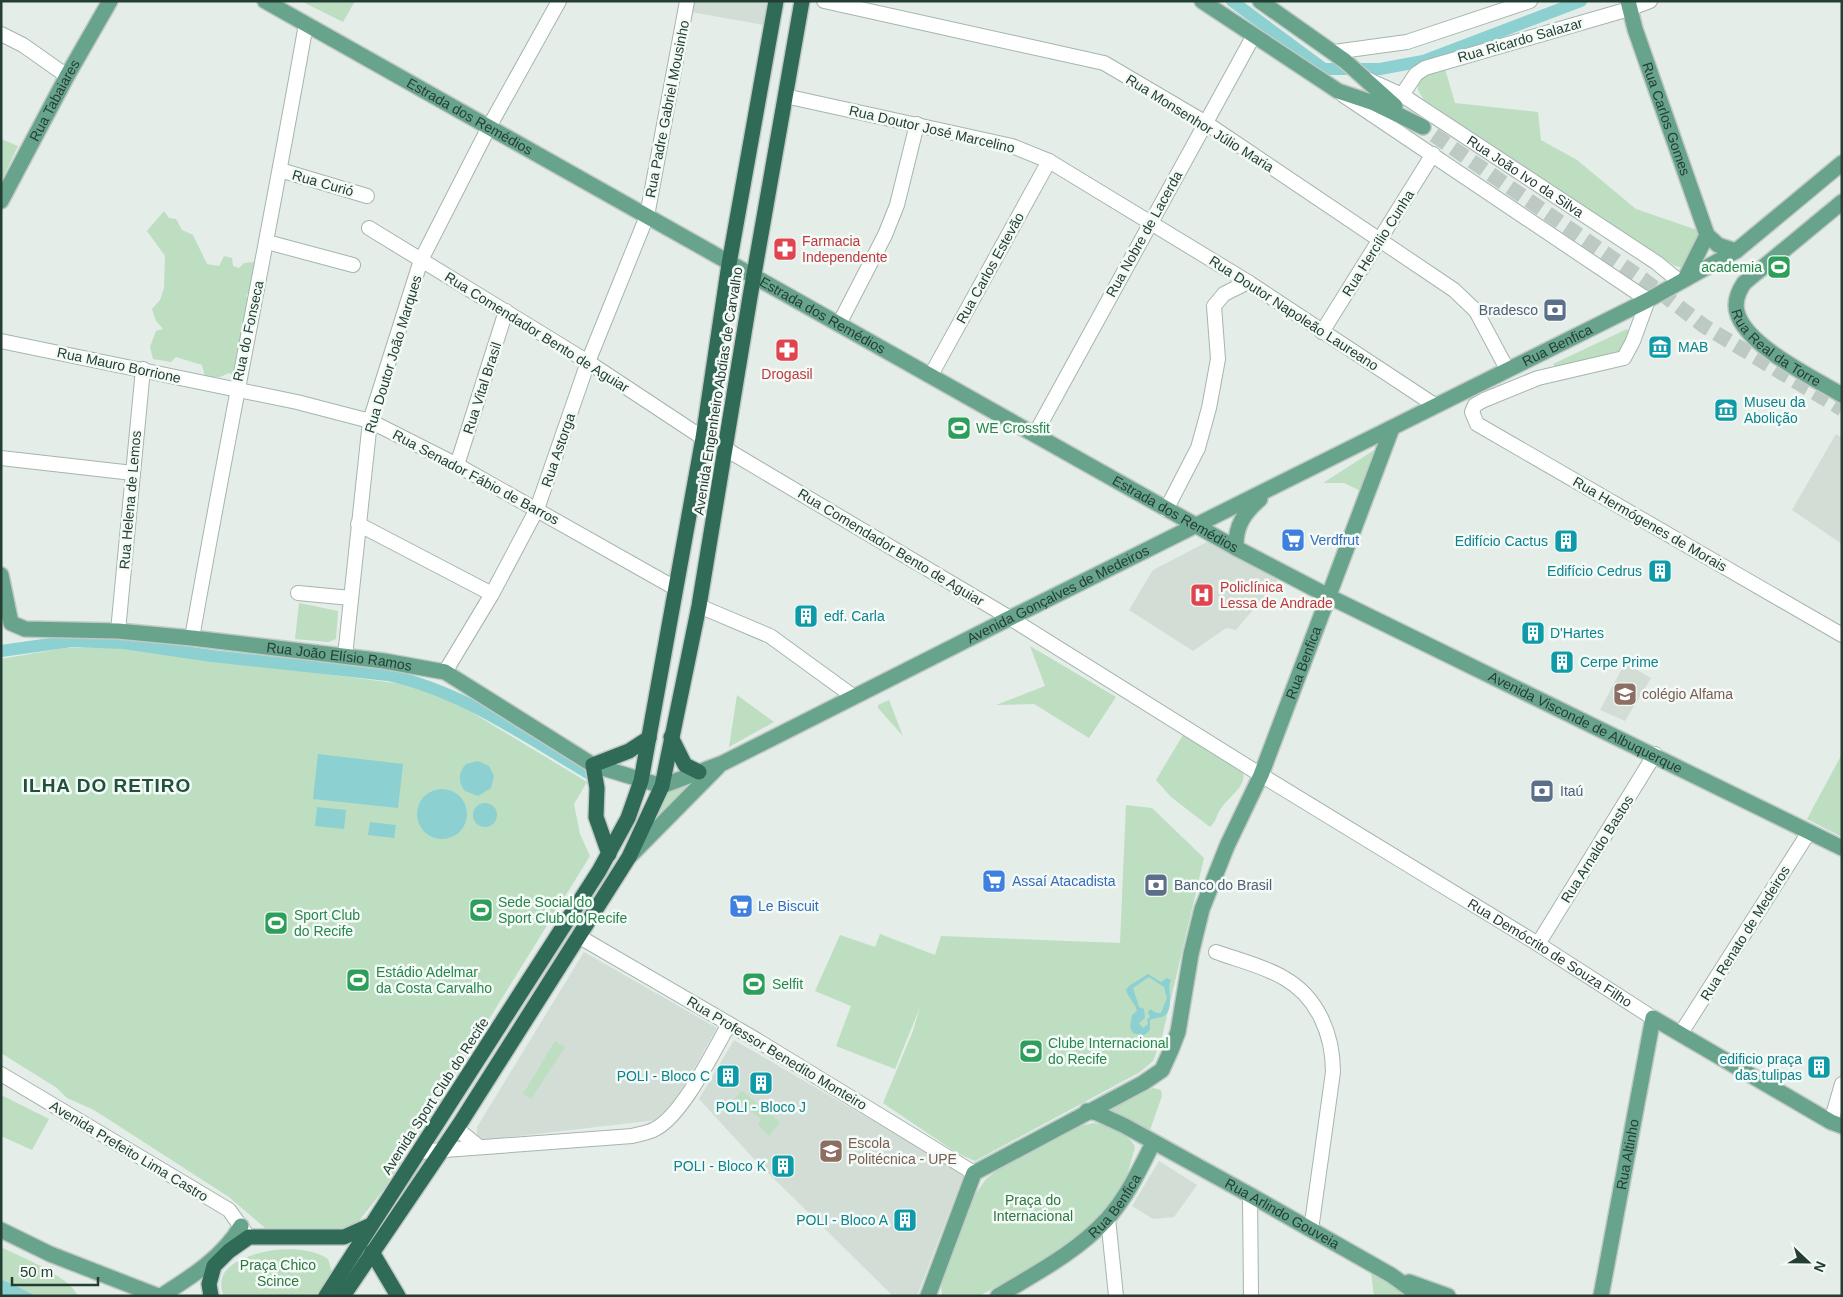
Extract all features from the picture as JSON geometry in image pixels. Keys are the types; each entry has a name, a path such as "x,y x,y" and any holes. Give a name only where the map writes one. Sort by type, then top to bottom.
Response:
{"highway":[{"name":"Avenida Engenheiro Abdias de Carvalho","path":"641,781 703,438 729,264 776,1"},
{"name":"Avenida Engenheiro Abdias de Carvalho","path":"662,786 699,606 753,276 802,1"},
{"path":"609,854 596,817 597,788 593,765 629,751 649,738"},
{"path":"671,738 685,765 699,772"},
{"name":"Avenida Sport Club do Recife","path":"326,1296 609,854 628,818 641,781"},
{"path":"343,1296 444,1148 629,857 662,786"},
{"path":"211,1296 209,1284 214,1266 245,1231 344,1237 372,1224"},
{"path":"372,1252 398,1296"}],"main road":[{"name":"Rua Tabaiares","path":"1,200 67,76 110,1"},
{"name":"Estrada dos Remédios","path":"265,1 729,264 931,375 1166,510 1330,597"},
{"name":"Rua João Ivo da Silva","path":"1202,1 1338,91 1374,103 1428,131 1382,95 1350,65 1260,1"},
{"name":"Rua Carlos Gomes","path":"1628,5 1707,235"},
{"name":"Rua Benfica","path":"974,1173 1143,1083 1162,1070 1178,1032 1191,954 1202,909 1227,846 1261,775 1330,597 1392,428 1648,300 1736,251 1842,163"},
{"name":"Rua Real da Torre","path":"1842,202 1744,282 1738,292 1737,312 1743,326 1761,344 1842,395"},
{"path":"1682,280 1707,235 1718,246 1736,251"},
{"name":"Avenida Gonçalves de Medeiros","path":"662,786 723,764 1010,618 1273,489 1392,428"},
{"path":"1236,548 1236,533 1242,517 1273,489"},
{"name":"Rua João Elísio Ramos","path":"1,575 11,623 35,631 118,631 192,638 345,656 445,672 593,765 641,781"},
{"name":"Avenida Visconde de Albuquerque","path":"1330,597 1655,754 1842,848"},
{"name":"Avenida Gonçalves de Medeiros","path":"629,857 723,764"},
{"path":"641,781 662,786"},
{"name":"Rua Demócrito de Souza Filho","path":"1653,1018 1836,1124"},
{"name":"Rua Altinho","path":"1600,1295 1653,1018"},
{"path":"1088,1111 1097,1113 1125,1126 1153,1143"},
{"name":"Rua Benfica","path":"998,1296 1075,1249 1108,1218 1143,1163 1153,1143"},
{"name":"Rua Arlindo Gouveia","path":"1153,1143 1250,1195 1391,1275 1420,1296"},
{"path":"1143,1163 1151,1157 1162,1153 1174,1154"},
{"path":"928,1296 974,1173"},
{"path":"1,1230 50,1254 159,1296 190,1278 245,1231"},
{"path":"936,1272 940,1296"},
{"name":"Rua Arlindo Gouveia","path":"1391,1275 1448,1296"}],"street":[{"name":"Rua Doutor João Marques","path":"345,656 370,421 421,260 489,127 559,1"},
{"name":"Rua Padre Gabriel Mousinho","path":"647,216 688,1"},
{"name":"Rua Monsenhor Júlio Maria","path":"824,1 1104,63 1206,123 1454,290 1476,311 1508,369"},
{"path":"1350,65 1407,42 1530,1"},
{"name":"Rua Ricardo Salazar","path":"1402,95 1416,74 1425,68 1628,5 1650,1"},
{"name":"Rua do Fonseca","path":"192,638 236,391 267,242 306,24"},
{"path":"1,34 23,45 67,76"},
{"name":"Rua Nobre de Lacerda","path":"1035,434 1254,35"},
{"name":"Rua João Ivo da Silva","path":"1350,65 1402,95 1682,280"},
{"name":"Rua João Ivo da Silva","path":"1338,91 1648,300"},
{"name":"Rua Doutor José Marcelino","path":"785,96 1012,146 1049,162 1150,222"},
{"path":"839,324 885,235 897,205 917,124"},
{"name":"Rua Hercílio Cunha","path":"1322,332 1433,154"},
{"name":"Rua Carlos Estevão","path":"931,375 1049,162"},
{"name":"Rua Curió","path":"280,170 367,196"},
{"name":"Rua Astorga","path":"445,672 492,594 537,509 588,362 647,216"},
{"name":"Rua Doutor Napoleão Laureano","path":"1150,222 1248,282 1436,406"},
{"name":"Rua Comendador Bento de Aguiar","path":"369,228 588,362 703,438"},
{"path":"267,242 353,265"},
{"path":"1166,510 1198,448 1209,408 1218,359 1214,306 1219,298 1248,282"},
{"name":"Rua Hermógenes de Morais","path":"1648,300 1629,350 1620,361 1538,378 1475,405 1472,412 1477,424 1842,635"},
{"name":"Rua Vital Brasil","path":"457,465 506,312"},
{"name":"Rua Mauro Borrione","path":"1,341 143,369 236,391"},
{"name":"Rua Helena de Lemos","path":"118,631 143,369"},
{"name":"Rua Senador Fábio de Barros","path":"236,391 297,402 370,421 457,465 675,588"},
{"name":"Rua Comendador Bento de Aguiar","path":"724,448 1010,618 1261,775"},
{"path":"1,458 133,473"},
{"path":"358,524 492,594"},
{"path":"298,593 351,598"},
{"path":"699,606 770,636 854,697"},
{"name":"Rua Arnaldo Bastos","path":"1538,944 1655,754"},
{"name":"Rua Demócrito de Souza Filho","path":"1261,775 1538,944 1653,1018"},
{"name":"Rua Renato de Medeiros","path":"1681,1034 1809,832"},
{"name":"Rua Professor Benedito Monteiro","path":"578,936 729,1024 974,1173"},
{"path":"1216,952 1284,978 1309,1000 1326,1028 1333,1054 1333,1072 1311,1230"},
{"path":"418,1152 444,1148 632,1136 654,1130 671,1117 687,1095 729,1024"},
{"name":"Avenida Prefeito Lima Castro","path":"1,1074 229,1210 245,1231"},
{"path":"1836,1124 1842,1084"},
{"path":"456,1129 478,1146"},
{"path":"1250,1195 1251,1296"},
{"path":"1108,1218 1116,1296"}],"shaded area":[{"path":"693,1 768,1 764,25 691,12"},
{"path":"1836,434 1842,438 1842,544 1792,510"},
{"name":"Policlínica Lessa de Andrade","path":"1207,542 1278,580 1236,630 1226,628 1193,651 1129,610 1153,570"},
{"name":"colégio Alfama","path":"1625,663 1651,678 1625,721 1600,710"},
{"path":"584,952 717,1028 668,1114 657,1120 485,1140 477,1136 477,1127"},
{"name":"Escola Politécnica - UPE","path":"734,1040 964,1174 917,1296 893,1296 754,1159 699,1099"},
{"path":"1159,1161 1197,1185 1174,1217 1153,1219 1132,1206"}],"green space":[{"path":"301,1 355,1 343,22"},
{"path":"1445,69 1455,103 1538,112 1541,140 1577,160 1636,209 1700,231 1702,233 1683,268 1675,266 1424,100 1418,90 1420,80 1436,71"},
{"path":"1,139 18,146 1,182"},
{"path":"164,211 169,218 176,219 182,230 193,235 207,264 219,266 224,256 232,258 233,266 239,268 244,263 254,262 259,272 257,287 246,295 250,306 234,376 229,373 220,377 205,377 202,365 176,357 171,362 153,359 150,347 156,331 163,329 156,321 152,309 160,300 164,288 165,256 147,231"},
{"path":"1627,329 1630,332 1624,352 1556,367 1553,364"},
{"path":"1379,447 1365,493 1344,483 1323,483"},
{"path":"299,603 338,611 336,639 328,642 295,639"},
{"path":"1030,646 1116,697 1089,738 1034,704 996,705 1045,686"},
{"name":"Sport Club do Recife","path":"112,647 403,684 439,695 468,710 587,782 574,804 580,834 590,856 384,1189 358,1222 346,1229 330,1232 266,1229 229,1197 94,1110 67,1098 57,1088 1,1053 1,659 65,648"},
{"path":"737,695 774,722 729,747"},
{"path":"889,700 903,736 878,708 878,705"},
{"path":"1183,735 1243,771 1240,787 1223,805 1210,827 1171,797 1156,780"},
{"path":"1842,754 1842,837 1807,819"},
{"path":"706,772 652,828 666,792"},
{"name":"Clube Internacional do Recife","path":"1126,805 1152,808 1204,858 1161,1041 1153,1061 1140,1072 975,1161 957,1153 883,1103 913,1031 920,1007 895,1069 836,1046 851,1006 815,991 840,935 875,947 880,934 935,955 941,936 1120,943"},
{"path":"555,1041 565,1047 531,1099 523,1094"},
{"path":"1153,1088 1161,1090 1162,1096 1150,1130 1110,1110"},
{"path":"742,1091 780,1122 769,1136 758,1125 761,1119 735,1098"},
{"path":"1,1095 49,1119 32,1150 1,1136"},
{"name":"Praça do Internacional","path":"1094,1123 1111,1128 1123,1135 1135,1147 1127,1175 1105,1213 1057,1254 979,1296 942,1296 941,1283 973,1198 986,1179 1004,1165 1080,1126"},
{"path":"1,1247 55,1274 73,1288 78,1296 38,1296 1,1279"},
{"name":"Praça Chico Scince","path":"275,1250 303,1250 316,1253 328,1259 332,1272 320,1296 224,1296 221,1285 223,1276 228,1268 246,1257"},
{"path":"1371,1272 1412,1296 1374,1296"}],"water":[{"path":"318,754 403,764 398,808 313,799"},
{"path":"478,761 489,766 494,776 491,788 478,796 465,791 460,778 461,771 466,764"},
{"path":"437,789 447,789 460,796 467,809 467,819 460,832 447,839 437,839 428,835 421,828 417,819 417,809 421,800 428,793"},
{"path":"485,803 490,804 496,810 496,820 490,826 485,827 480,826 474,820 473,815 474,810 480,804"},
{"path":"317,807 346,810 344,829 315,826"},
{"path":"370,822 396,825 394,838 368,835"},
{"path":"1148,974 1161,982 1167,978 1171,980 1169,1010 1162,1017 1150,1020 1150,1030 1143,1036 1133,1033 1130,1027 1132,1015 1137,1011 1126,990","holes":["1149,977 1164,987 1167,998 1161,1013 1150,1009 1148,1013 1150,1016 1147,1020 1148,1024 1143,1028 1139,1023 1145,1018 1144,1009 1139,1007 1133,988"]},
{"path":"1,1279 33,1294 38,1296 1,1296"}],"waterway":[{"path":"1232,1 1324,69 1380,69 1423,61 1581,1"},
{"path":"1,651 72,641 124,643 212,656 388,675 415,682 467,703 517,730 590,774"}],"tunnel":[{"path":"1434,135 1644,280 1704,326 1842,409"}],"place":[{"name":"Farmacia Independente","path":"785,249"},
{"name":"academia","path":"1779,267"},
{"name":"Bradesco","path":"1555,310"},
{"name":"MAB","path":"1660,347"},
{"name":"Drogasil","path":"787,350"},
{"name":"Museu da Abolição","path":"1726,410"},
{"name":"WE Crossfit","path":"959,428"},
{"name":"Verdfrut","path":"1293,540"},
{"name":"Edifício Cactus","path":"1566,541"},
{"name":"Edifício Cedrus","path":"1660,571"},
{"name":"Policlínica Lessa de Andrade","path":"1202,595"},
{"name":"edf. Carla","path":"806,616"},
{"name":"D'Hartes","path":"1533,633"},
{"name":"Cerpe Prime","path":"1562,662"},
{"name":"colégio Alfama","path":"1625,694"},
{"name":"Itaú","path":"1542,791"},
{"name":"Assaí Atacadista","path":"994,881"},
{"name":"Banco do Brasil","path":"1156,885"},
{"name":"Le Biscuit","path":"741,906"},
{"name":"Sede Social do Sport Club do Recife","path":"481,910"},
{"name":"Sport Club do Recife","path":"276,923"},
{"name":"Estádio Adelmar da Costa Carvalho","path":"358,980"},
{"name":"Selfit","path":"754,984"},
{"name":"Clube Internacional do Recife","path":"1031,1051"},
{"name":"edificio praça das tulipas","path":"1819,1067"},
{"name":"POLI - Bloco C","path":"728,1076"},
{"name":"POLI - Bloco J","path":"761,1083"},
{"name":"Escola Politécnica - UPE","path":"831,1151"},
{"name":"POLI - Bloco K","path":"783,1166"},
{"name":"POLI - Bloco A","path":"905,1220"}],"district":[{"name":"ILHA DO RETIRO","path":"107,785"}]}
